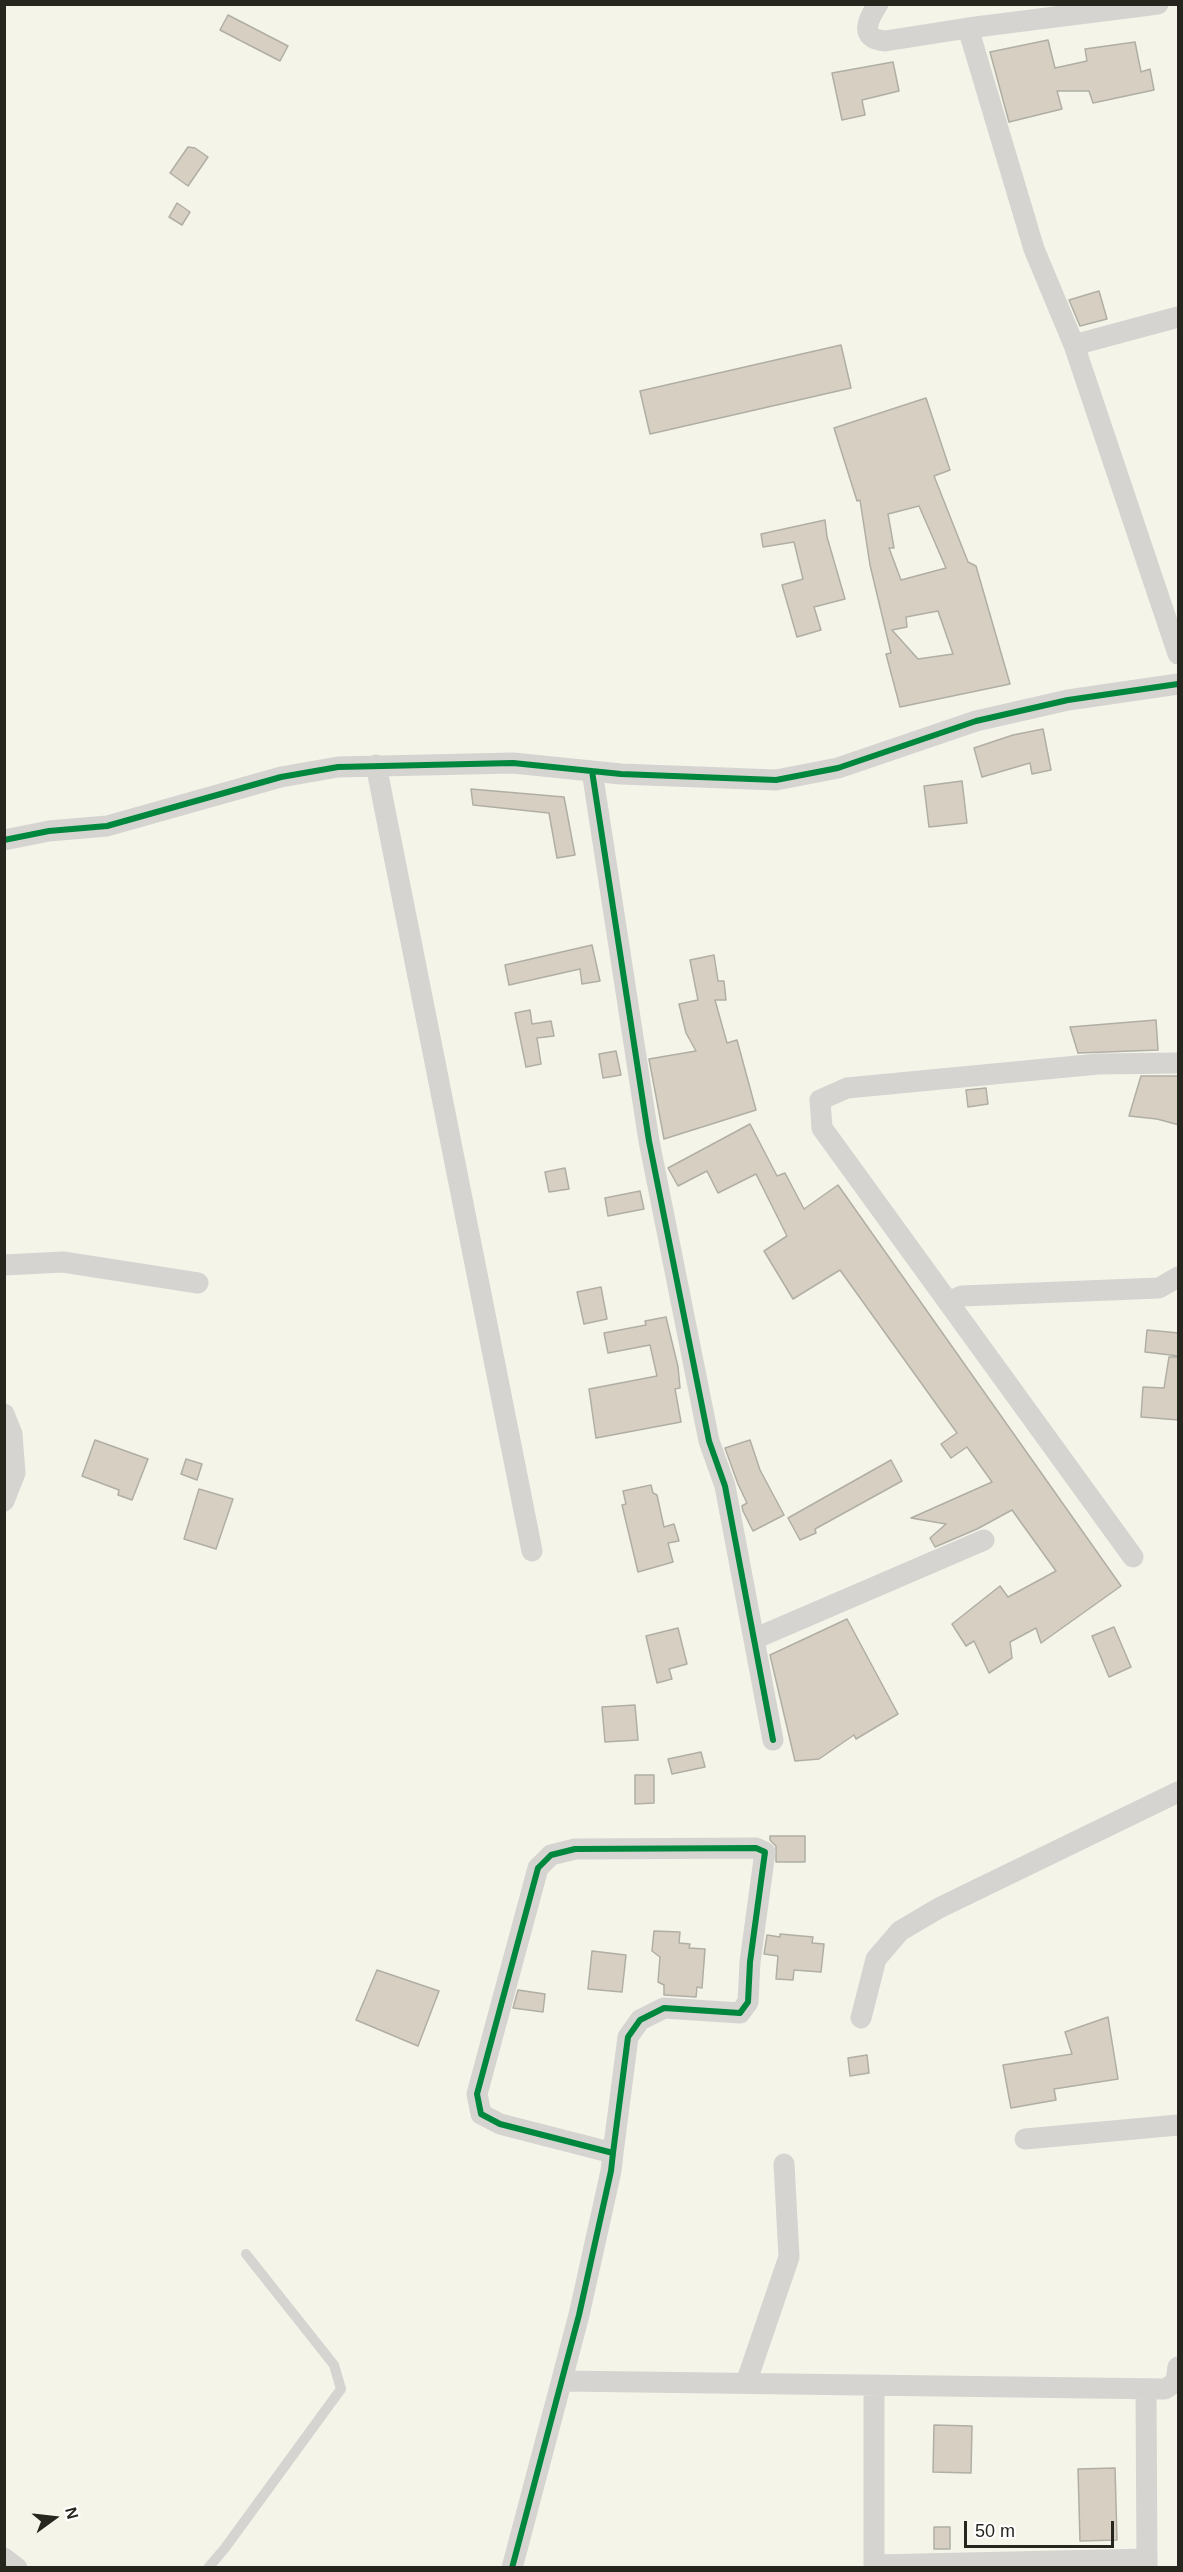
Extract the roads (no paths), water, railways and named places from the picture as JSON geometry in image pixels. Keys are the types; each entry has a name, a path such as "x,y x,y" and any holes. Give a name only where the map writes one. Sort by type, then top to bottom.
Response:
{"street":[{"path":"878,4 868,19 867,28 877,41 1158,4"},
{"path":"968,28 1034,249 1074,345 1179,654"},
{"path":"1074,345 1179,317"},
{"path":"4,840 49,831 107,826 281,777 338,767 513,763 592,771 776,780 838,768 976,721 1068,700 1179,684"},
{"path":"376,765 532,1551"},
{"path":"592,771 649,1141 710,1441 725,1486 773,1740"},
{"path":"1133,1557 822,1128 820,1100 847,1088 1098,1064 1179,1063"},
{"path":"4,1265 63,1262 198,1283"},
{"path":"948,1302 962,1296 1159,1288 1179,1277"},
{"path":"4,1414 12,1434 15,1473 4,1500"},
{"path":"754,1639 984,1540"},
{"path":"861,2018 876,1959 900,1931 939,1908 1179,1792"},
{"path":"512,2568 579,2315 613,2152 628,2037 640,2020 664,2008 740,2013 748,2002 750,1962 765,1852 756,1848 575,1849 551,1854 538,1868 477,2094 481,2114 500,2124 613,2152"},
{"path":"1025,2139 1179,2124"},
{"path":"746,2383 789,2257 784,2163"},
{"path":"562,2381 1165,2389 1176,2382 1179,2367"},
{"path":"874,2385 874,2566 1147,2563 1146,2389"},
{"path":"4,2558 17,2568"}],"lane":[{"path":"208,2568 341,2389 334,2365 246,2254"}]}
